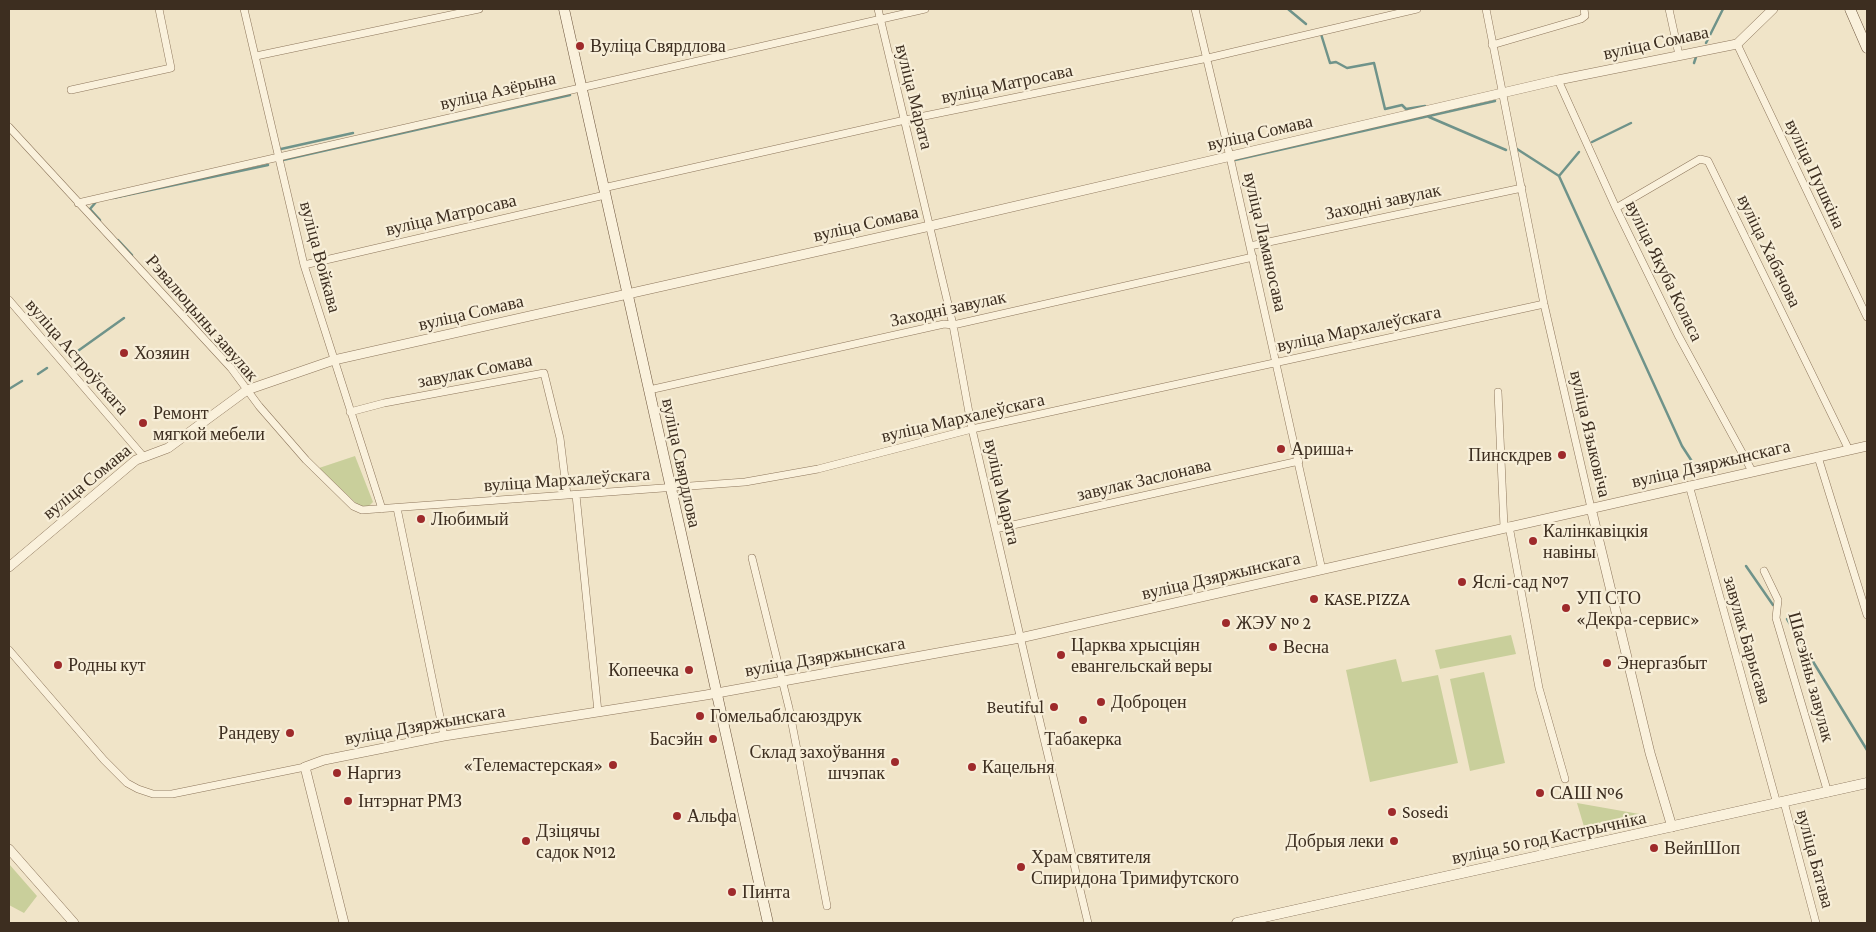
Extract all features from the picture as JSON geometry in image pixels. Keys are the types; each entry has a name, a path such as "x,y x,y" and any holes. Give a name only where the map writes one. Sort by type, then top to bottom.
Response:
{"main road":[{"name":"вуліца Свярдлова","path":"564,9 715,693 768,923"},
{"path":"1850,9 1867,48"},
{"name":"вуліца 50 год Кастрычніка","path":"1237,923 1867,783"}],"street":[{"path":"71,90 171,68 159,9"},
{"name":"вуліца Войкава","path":"244,9 304,265 382,509"},
{"path":"256,56 479,9"},
{"name":"вуліца Марата","path":"878,9 930,226 972,429 1020,638 1088,923"},
{"name":"вуліца Азёрына","path":"78,203 925,9"},
{"name":"вуліца Ламаносава","path":"1195,9 1208,58 1322,570"},
{"name":"вуліца Матросава","path":"304,265 905,120 1208,58 1417,9"},
{"name":"вуліца Языковіча","path":"1486,9 1544,304 1650,753 1672,827"},
{"path":"1492,45 1581,20 1584,16 1584,9"},
{"path":"1669,9 1679,54"},
{"name":"вуліца Сомава","path":"9,567 129,465 143,456 168,448 247,390 334,360 930,226 1502,95 1558,80 1736,44 1773,9"},
{"name":"вуліца Пушкіна","path":"1736,44 1867,318"},
{"name":"вуліца Якуба Коласа","path":"1558,80 1616,208 1678,335 1752,472"},
{"name":"Рэвалюцыны завулак","path":"9,127 231,368 306,460 354,506 362,510 382,509"},
{"name":"вуліца Хабачова","path":"1616,208 1700,159 1708,161 1849,450"},
{"name":"Заходні завулак","path":"1250,246 1522,188"},
{"name":"Заходні завулак","path":"649,390 944,324 952,325 1253,257"},
{"name":"вуліца Астроўскага","path":"9,300 143,456"},
{"name":"вуліца Мархалеўскага","path":"382,509 745,482 818,469 972,429 1544,304"},
{"name":"завулак Сомава","path":"350,412 384,403 544,373 560,438 567,495"},
{"path":"1498,392 1507,527 1539,688 1566,779"},
{"name":"вуліца Дзяржынскага","path":"305,767 324,760 444,736 715,693 1020,638 1867,446"},
{"path":"1818,457 1867,615"},
{"name":"завулак Заслонава","path":"996,529 1299,461"},
{"name":"завулак Барысава","path":"1689,485 1781,803"},
{"path":"576,495 598,712"},
{"path":"397,508 444,736"},
{"path":"752,558 783,681 827,906"},
{"name":"Шасэйны завулак","path":"1764,571 1778,600 1776,618 1828,793"},
{"path":"9,650 104,760 127,783 138,789 153,794 172,794 305,767 344,923"},
{"name":"вуліца Батава","path":"1781,803 1816,923"},
{"path":"9,848 74,923"}],"green space":[{"path":"355,456 373,502 369,506 359,506 319,468"},
{"path":"1511,635 1516,654 1440,669 1435,650"},
{"path":"1396,659 1402,682 1438,675 1458,763 1370,782 1346,670"},
{"path":"1484,672 1505,763 1470,771 1450,679"},
{"path":"1577,803 1645,815 1646,820 1585,830"},
{"path":"9,864 37,896 24,913 9,905"}],"waterway":[{"path":"1288,9 1306,24"},
{"path":"1706,43 1723,9"},
{"path":"1321,34 1330,63 1336,62 1347,68 1374,63 1385,109 1402,105 1406,109 1425,106"},
{"path":"1694,63 1696,57"},
{"path":"283,160 570,95"},
{"path":"1235,160 1495,101"},
{"path":"1429,117 1506,150"},
{"path":"1592,142 1631,123"},
{"path":"281,149 353,133"},
{"path":"1517,149 1559,176"},
{"path":"1579,152 1559,176 1682,446 1695,466"},
{"path":"113,198 268,165"},
{"path":"96,202 90,209 100,220"},
{"path":"118,240 132,255"},
{"path":"75,353 124,318"},
{"path":"38,374 47,368"},
{"path":"9,389 22,381"},
{"path":"1746,566 1773,605"},
{"path":"1787,619 1867,750"}],"place":[{"name":"Вуліца Свярдлова","path":"580,46"},
{"name":"Хозяин","path":"124,353"},
{"name":"Ремонт мягкой мебели","path":"143,423"},
{"name":"Ариша+","path":"1281,449"},
{"name":"Пинскдрев","path":"1562,455"},
{"name":"Любимый","path":"421,519"},
{"name":"Калінкавіцкія навіны","path":"1533,541"},
{"name":"Яслі-сад №7","path":"1462,582"},
{"name":"KASE.PIZZA","path":"1314,599"},
{"name":"УП СТО «Декра-сервис»","path":"1566,608"},
{"name":"ЖЭУ № 2","path":"1226,623"},
{"name":"Весна","path":"1273,647"},
{"name":"Царква хрысціян евангельскай веры","path":"1061,655"},
{"name":"Энергазбыт","path":"1607,663"},
{"name":"Родны кут","path":"58,665"},
{"name":"Копеечка","path":"689,670"},
{"name":"Доброцен","path":"1101,702"},
{"name":"Beutiful","path":"1054,707"},
{"name":"Гомельаблсаюздрук","path":"700,716"},
{"name":"Табакерка","path":"1083,720"},
{"name":"Рандеву","path":"290,733"},
{"name":"Басэйн","path":"713,739"},
{"name":"Склад захоўвання шчэпак","path":"895,762"},
{"name":"«Телемастерская»","path":"613,765"},
{"name":"Кацельня","path":"972,767"},
{"name":"Наргиз","path":"337,773"},
{"name":"САШ №6","path":"1540,793"},
{"name":"Інтэрнат РМЗ","path":"348,801"},
{"name":"Sosedi","path":"1392,812"},
{"name":"Альфа","path":"677,816"},
{"name":"Дзіцячы садок №12","path":"526,841"},
{"name":"Добрыя леки","path":"1394,841"},
{"name":"ВейпШоп","path":"1654,848"},
{"name":"Храм святителя Спиридона Тримифутского","path":"1021,867"},
{"name":"Пинта","path":"732,892"}]}
